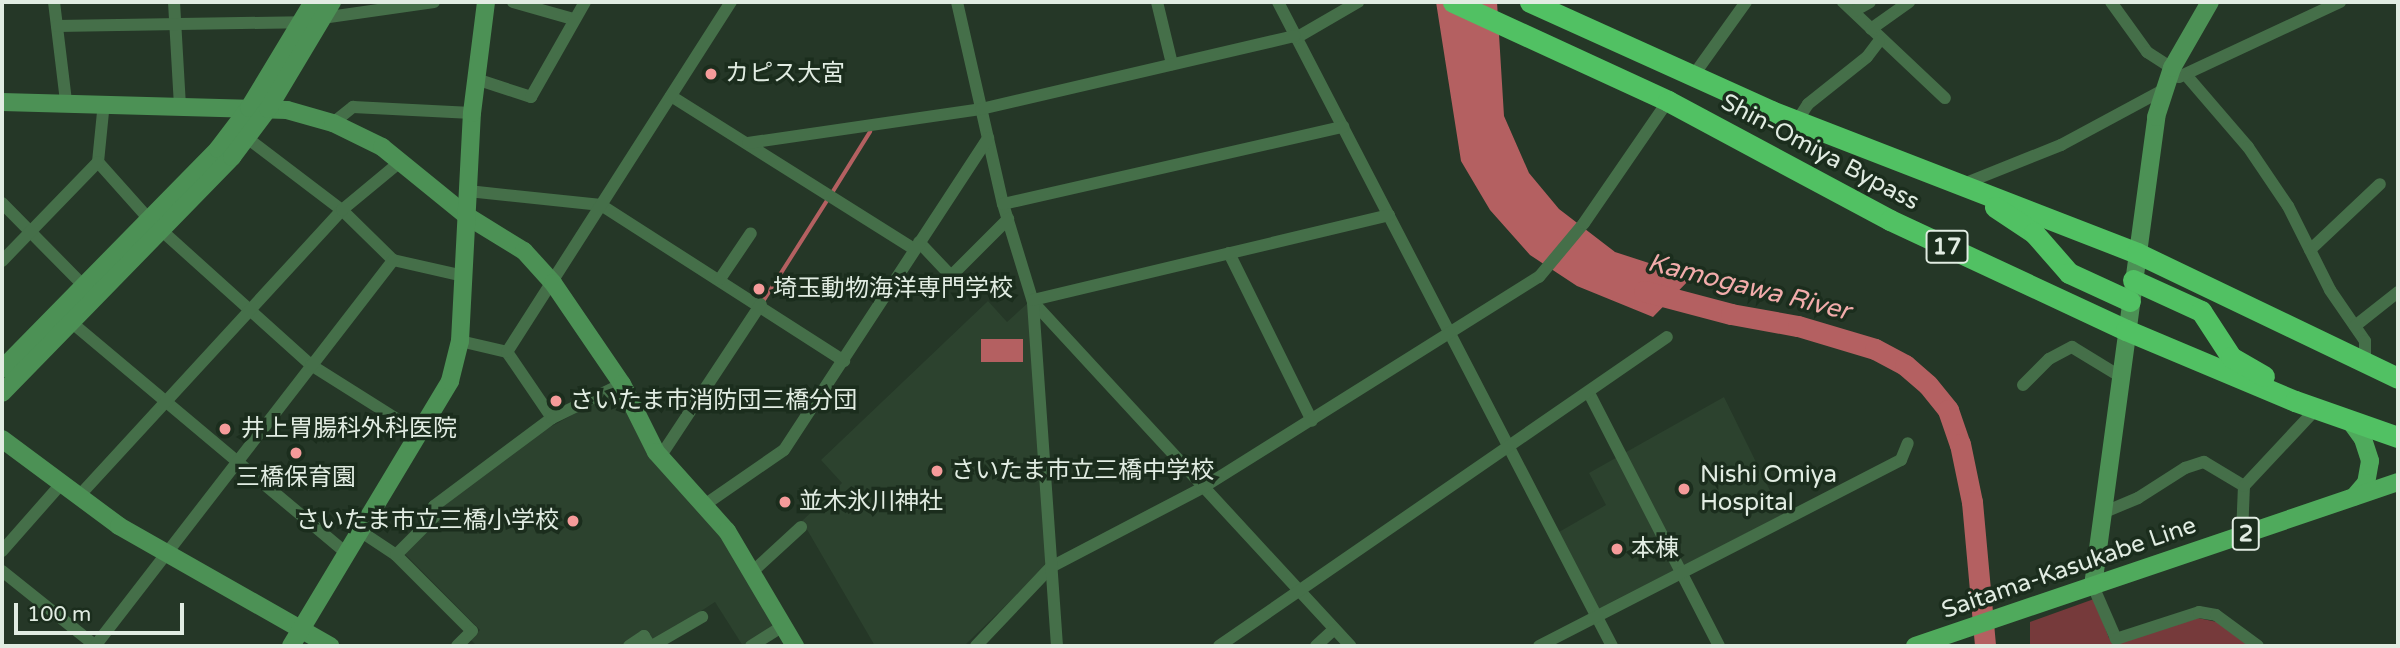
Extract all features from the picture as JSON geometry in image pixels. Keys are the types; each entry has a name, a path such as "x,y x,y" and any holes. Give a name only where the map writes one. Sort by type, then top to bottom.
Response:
{"highway":[{"name":"Shin-Omiya Bypass","path":"1453,2 1668,101 1890,220 2126,330 2316,408 2398,437"},
{"name":"Shin-Omiya Bypass","path":"1530,2 1797,121 2137,253 2398,378"},
{"path":"1961,185 2034,233 2069,273 2200,311 2231,357 2316,408"}],"main road":[{"path":"2350,421 2363,439 2370,461 2366,483 2354,498"},
{"name":"Saitama-Kasukabe Line","path":"1915,646 2398,482"}],"street":[{"path":"54,2 66,101"},
{"path":"174,2 180,105"},
{"path":"2,393 71,322 155,225 249,108 313,2"},
{"path":"2,369 83,285 155,225 247,138 332,2"},
{"path":"323,18 434,2"},
{"path":"291,646 450,380 460,341 472,113 486,2"},
{"path":"513,2 573,19"},
{"path":"476,79 531,97 585,2"},
{"path":"507,352 731,2"},
{"path":"957,2 1003,204 1033,300 1057,646"},
{"path":"1157,2 1172,64"},
{"path":"1278,2 1453,334 1612,646"},
{"path":"748,144 981,109 1295,37 1358,2"},
{"path":"1693,76 1746,2"},
{"path":"1843,2 1871,29 1879,41 1945,98"},
{"path":"1854,11 1870,2"},
{"path":"1871,29 1909,2"},
{"path":"2111,2 2147,52 2248,147 2288,206 2310,250 2365,341 2365,360"},
{"path":"2210,2 2172,78 2131,290 2100,514 2093,586 2116,639 2199,612 2216,615 2258,646"},
{"path":"1961,185 2061,145 2172,78 2340,2"},
{"path":"57,26 301,22"},
{"path":"1797,121 1808,104 1867,57 1879,41"},
{"path":"671,96 917,246 951,276 1008,219"},
{"path":"2,102 66,101 268,108 333,123 401,161 467,216 524,251 553,283 622,384 660,457 726,531 795,646"},
{"path":"976,646 1051,567 1202,488 1453,334 1539,277 1584,223 1668,101"},
{"path":"2,261 98,162 104,102"},
{"path":"333,123 354,107 472,113"},
{"path":"1003,204 1343,127"},
{"path":"247,138 342,210 393,260 464,276"},
{"path":"703,506 784,450 845,361 988,138"},
{"path":"79,496 342,210 401,161"},
{"path":"98,162 155,225 312,365 419,433"},
{"path":"432,186 453,186 469,168"},
{"path":"2310,250 2380,184"},
{"path":"468,191 601,205 761,304 845,361"},
{"path":"2,203 83,285"},
{"path":"1033,300 1389,215"},
{"path":"720,279 751,233"},
{"path":"1229,253 1312,421"},
{"path":"2,571 96,646 234,461 393,260"},
{"path":"2355,326 2398,292"},
{"path":"1033,300 1297,593 1349,646"},
{"path":"660,457 761,304"},
{"path":"71,322 346,553"},
{"path":"1219,646 1667,337"},
{"path":"460,341 507,352 552,418"},
{"path":"2023,386 2049,359 2072,347 2118,376"},
{"path":"396,555 438,513 434,506 552,418 622,384"},
{"path":"1589,393 1719,646"},
{"path":"2242,535 2244,486 2316,408"},
{"path":"2,439 79,496 165,552 330,646"},
{"path":"1539,646 1900,460 1908,443"},
{"path":"2100,514 2138,498 2185,468 2204,462 2244,486"},
{"path":"2,551 62,483"},
{"path":"751,573 802,527"},
{"path":"360,531 396,555 472,631 457,646"},
{"path":"629,646 644,636 651,646 702,617"},
{"path":"751,646 783,626"},
{"path":"1316,646 1333,630"}],"shaded area":[{"path":"1436,2 1497,2 1504,116 1529,173 1559,209 1615,252 1692,277 1653,317 1577,286 1530,255 1490,210 1461,161"},
{"name":"さいたま市立三橋中学校","path":"988,301 1007,322 1030,301 1048,558 1041,571 964,646 875,646 802,521 842,483 821,460"},
{"path":"981,339 1023,339 1023,362 981,362"},
{"name":"さいたま市立三橋小学校","path":"616,391 666,475 719,529 774,622 772,629 743,646 715,602 653,642 646,632 622,646 477,646 470,639 480,630 404,553 444,513 441,507 543,431"},
{"name":"Nishi Omiya Hospital","path":"1724,397 1782,515 1598,609 1559,532 1606,505 1589,473"},
{"path":"2094,599 2109,638 2119,643 2198,618 2217,622 2249,646 2030,646 2030,622"}],"waterway":[{"path":"832,193 870,132"},
{"path":"764,300 828,199"},
{"name":"Kamogawa River","path":"1644,291 1731,314 1798,326 1875,349 1905,365 1928,385 1948,410 1960,444 1972,502 1985,646"}],"place":[{"name":"カピス大宮","path":"711,74"},
{"name":"埼玉動物海洋専門学校","path":"759,289"},
{"name":"さいたま市消防団三橋分団","path":"556,401"},
{"name":"井上胃腸科外科医院","path":"225,429"},
{"name":"三橋保育園","path":"296,453"},
{"name":"さいたま市立三橋中学校","path":"937,471"},
{"name":"Nishi Omiya Hospital","path":"1684,489"},
{"name":"並木氷川神社","path":"785,502"},
{"name":"さいたま市立三橋小学校","path":"573,521"},
{"name":"本棟","path":"1617,549"}]}
